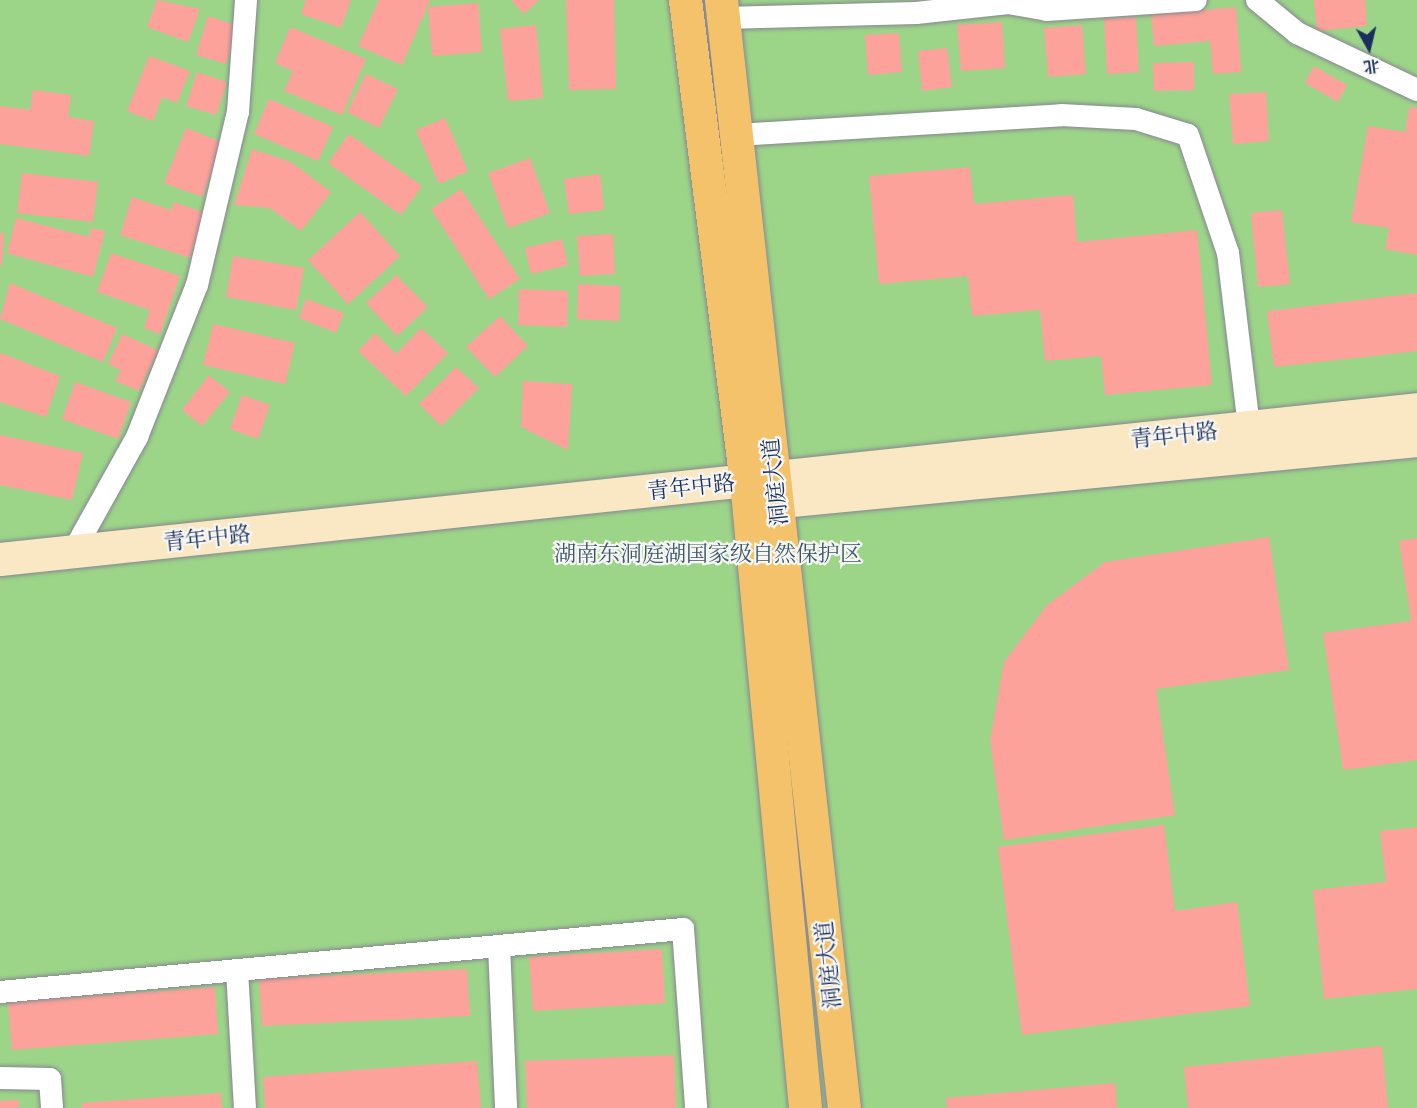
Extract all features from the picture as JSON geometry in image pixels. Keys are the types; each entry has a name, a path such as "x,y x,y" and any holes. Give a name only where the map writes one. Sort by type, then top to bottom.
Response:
{"main road":[{"name":"洞庭大道","path":"685,0 761,491 845,1098"},
{"name":"洞庭大道","path":"722,9 737,135 804,1103"},
{"name":"青年中路","path":"761,491 1249,427 1417,409"},
{"name":"青年中路","path":"0,560 761,491 1417,440"},
{"path":"0,581 761,491"}],"street":[{"path":"73,552 137,437 197,285 238,112 246,0"},
{"path":"722,9 916,13 1008,3 1046,10 1196,0"},
{"path":"1257,0 1297,33 1417,90"},
{"path":"737,135 1060,115 1136,119 1188,135 1228,253 1249,427"},
{"path":"0,992 683,929 696,1108"},
{"path":"499,946 506,1108"},
{"path":"237,970 245,1108"},
{"path":"0,1078 50,1080 52,1108"}],"green space":[{"name":"湖南东洞庭湖国家级自然保护区","path":"0,0 1417,0 1417,1108 0,1108"}],"building":[{"path":"157,0 200,9 188,42 147,27"},
{"path":"306,0 351,0 341,28 301,14"},
{"path":"379,0 430,0 402,65 358,46"},
{"path":"511,0 539,0 524,14"},
{"path":"566,0 614,0 616,89 569,90"},
{"path":"1314,0 1365,0 1367,26 1317,31"},
{"path":"478,3 482,52 432,56 428,7"},
{"path":"1236,7 1241,72 1213,74 1210,41 1154,46 1151,15"},
{"path":"208,16 238,26 226,64 196,55"},
{"path":"1136,17 1139,72 1107,74 1104,19"},
{"path":"1002,22 1005,68 961,71 957,25"},
{"path":"536,25 543,98 508,101 500,29"},
{"path":"1082,25 1086,74 1048,77 1044,28"},
{"path":"290,27 366,59 342,115 284,91 293,71 275,63"},
{"path":"899,33 902,72 868,75 865,35"},
{"path":"947,48 952,87 922,91 918,51"},
{"path":"149,56 190,71 177,103 162,97 153,121 127,111"},
{"path":"1194,62 1194,90 1154,91 1153,63"},
{"path":"1314,66 1347,85 1338,102 1305,83"},
{"path":"197,72 227,82 216,115 186,106"},
{"path":"366,74 398,89 379,128 347,112"},
{"path":"33,90 71,95 68,117 94,121 89,156 0,144 0,106 30,110"},
{"path":"1266,92 1269,141 1233,144 1229,94"},
{"path":"269,99 333,127 318,161 254,134"},
{"path":"1409,107 1417,108 1417,255 1385,249 1389,228 1351,222 1368,126 1405,132"},
{"path":"445,118 468,171 439,184 416,130"},
{"path":"186,128 224,143 202,197 164,183"},
{"path":"349,134 422,186 401,215 328,163"},
{"path":"252,149 291,162 331,192 301,231 270,208 234,205"},
{"path":"530,158 550,213 508,228 488,173"},
{"path":"970,167 974,204 1073,195 1077,242 1197,230 1212,385 1105,395 1101,356 1045,361 1040,310 972,316 968,276 879,284 869,176"},
{"path":"22,173 98,182 93,222 17,213"},
{"path":"600,174 604,210 569,214 564,179"},
{"path":"461,189 520,279 489,299 431,209"},
{"path":"132,197 171,210 174,202 205,213 190,258 120,235"},
{"path":"1282,210 1290,284 1258,287 1251,213"},
{"path":"360,212 400,256 348,304 308,260"},
{"path":"16,218 89,237 91,228 105,231 93,277 7,253"},
{"path":"0,233 4,233 2,265 0,265"},
{"path":"613,234 615,274 580,276 577,236"},
{"path":"562,239 568,265 531,274 525,248"},
{"path":"111,253 180,276 160,334 144,328 150,310 97,292"},
{"path":"233,256 304,268 296,310 226,297"},
{"path":"396,275 428,307 397,336 366,303"},
{"path":"10,283 117,328 103,362 0,319"},
{"path":"578,284 620,286 619,321 577,319"},
{"path":"519,289 568,291 567,327 518,325"},
{"path":"1417,293 1417,351 1274,367 1267,311"},
{"path":"306,299 344,313 336,333 299,318"},
{"path":"500,316 528,346 495,377 466,347"},
{"path":"213,324 295,343 285,384 203,365"},
{"path":"421,328 448,353 406,396 358,351 375,333 396,354"},
{"path":"122,334 158,350 139,391 115,381 121,370 108,364"},
{"path":"0,353 60,376 46,417 0,402"},
{"path":"456,367 479,388 441,426 419,404"},
{"path":"209,375 230,392 202,426 182,410"},
{"path":"523,381 572,384 568,450 521,427"},
{"path":"75,382 131,402 118,439 62,419"},
{"path":"242,395 270,405 258,439 230,429"},
{"path":"0,435 83,453 72,500 0,485"},
{"path":"1269,537 1289,670 1156,689 1175,815 1004,840 990,740 1004,662 1047,605 1105,562"},
{"path":"1417,538 1417,760 1343,770 1323,633 1411,621 1399,541"},
{"path":"1164,825 1175,911 1237,902 1250,1006 1022,1035 998,847"},
{"path":"1417,827 1417,989 1324,999 1313,890 1386,882 1380,831"},
{"path":"662,949 665,1003 533,1011 529,957"},
{"path":"467,969 470,1016 262,1026 259,979"},
{"path":"215,987 218,1034 12,1050 8,1002"},
{"path":"1382,1046 1388,1108 1188,1108 1184,1067"},
{"path":"674,1055 676,1108 527,1108 525,1061"},
{"path":"477,1061 481,1108 265,1108 263,1077"},
{"path":"1115,1083 1117,1108 947,1108 946,1098"},
{"path":"221,1093 222,1108 82,1108 81,1103"},
{"path":"19,1100 19,1108 0,1108 0,1101"}]}
